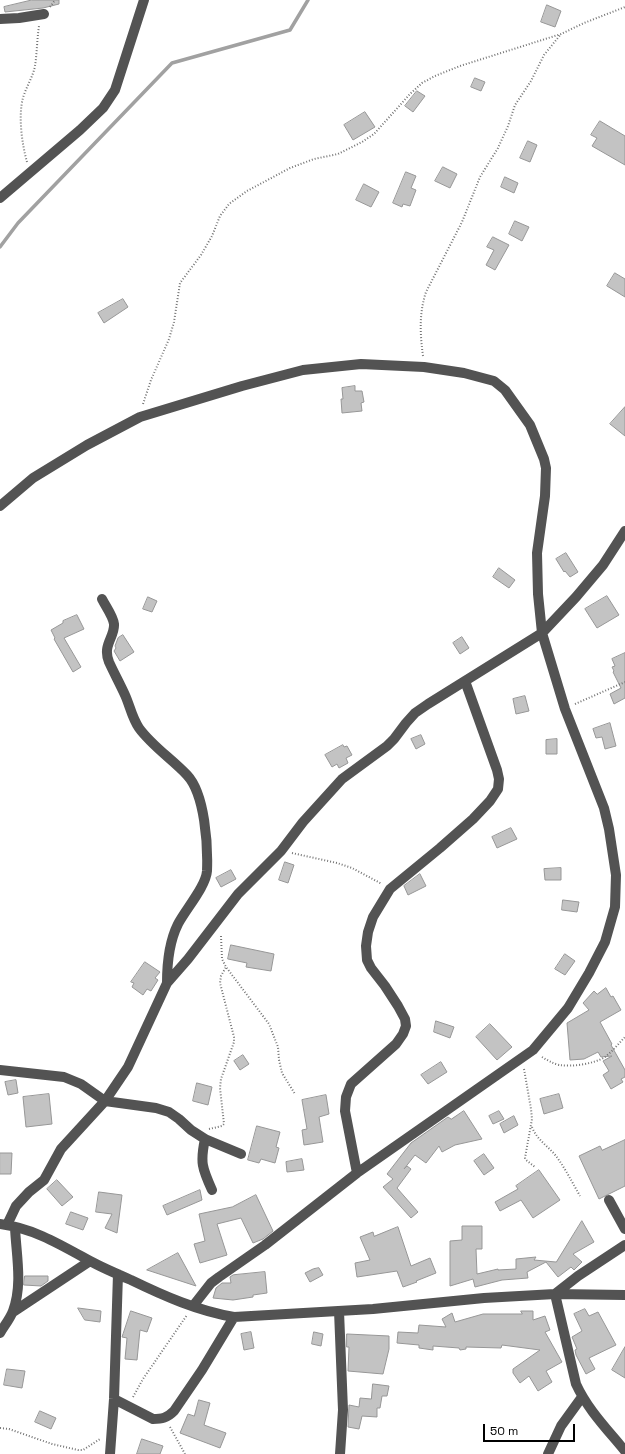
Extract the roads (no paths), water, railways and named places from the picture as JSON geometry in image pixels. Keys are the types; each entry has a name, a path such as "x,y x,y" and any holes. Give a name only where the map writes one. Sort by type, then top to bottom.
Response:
{"street":[{"path":"0,198 80,130 103,108 115,90 144,0"},
{"path":"0,19 44,14"},
{"path":"0,506 33,478 87,445 140,417 242,386 303,370 362,364 424,367 464,373 494,381 505,390 530,425 539,444 546,468 545,496 537,554 538,594 542,633 565,709 604,808 609,829 616,875 615,907 604,942 589,974 568,1008 533,1050 357,1173 265,1245 211,1283 193,1306"},
{"path":"0,1333 13,1312 18,1286 8,1225 16,1206 29,1192 44,1180 61,1149 105,1101 128,1067 167,983 188,959 238,894 281,851 303,822 342,779 394,739 416,713 542,633 576,597 603,565 625,531"},
{"path":"102,599 114,623 114,628 107,649 107,657 126,697 134,719 140,730 188,776 195,786 202,805 207,859 206,873 203,884 178,925 173,937 168,960 167,983"},
{"path":"357,1173 346,1118 346,1097 351,1084 396,1044 403,1034 406,1026 405,1019 398,1006 367,960 366,946 368,932 373,917 390,889 473,819 490,801 498,789 499,779 497,770 465,681"},
{"path":"0,1070 64,1077 81,1084 105,1101 156,1108 169,1112 179,1118 191,1130 205,1139 240,1154"},
{"path":"205,1139 202,1153 203,1168 212,1190"},
{"path":"609,1200 625,1229"},
{"path":"8,1225 61,1244 90,1261 154,1291 193,1306 218,1314 234,1317 373,1309 461,1300 555,1294 625,1295"},
{"path":"555,1294 578,1276 625,1245"},
{"path":"13,1312 90,1261"},
{"path":"110,1454 114,1399 118,1274"},
{"path":"555,1294 576,1384 582,1397 605,1428 625,1451"},
{"path":"340,1311 343,1403 340,1454"},
{"path":"114,1399 153,1419 166,1418 174,1411 198,1376 234,1317"},
{"path":"548,1454 562,1426 582,1397"}],"waterway":[{"path":"0,247 18,223 172,63 290,30 308,0"}]}
